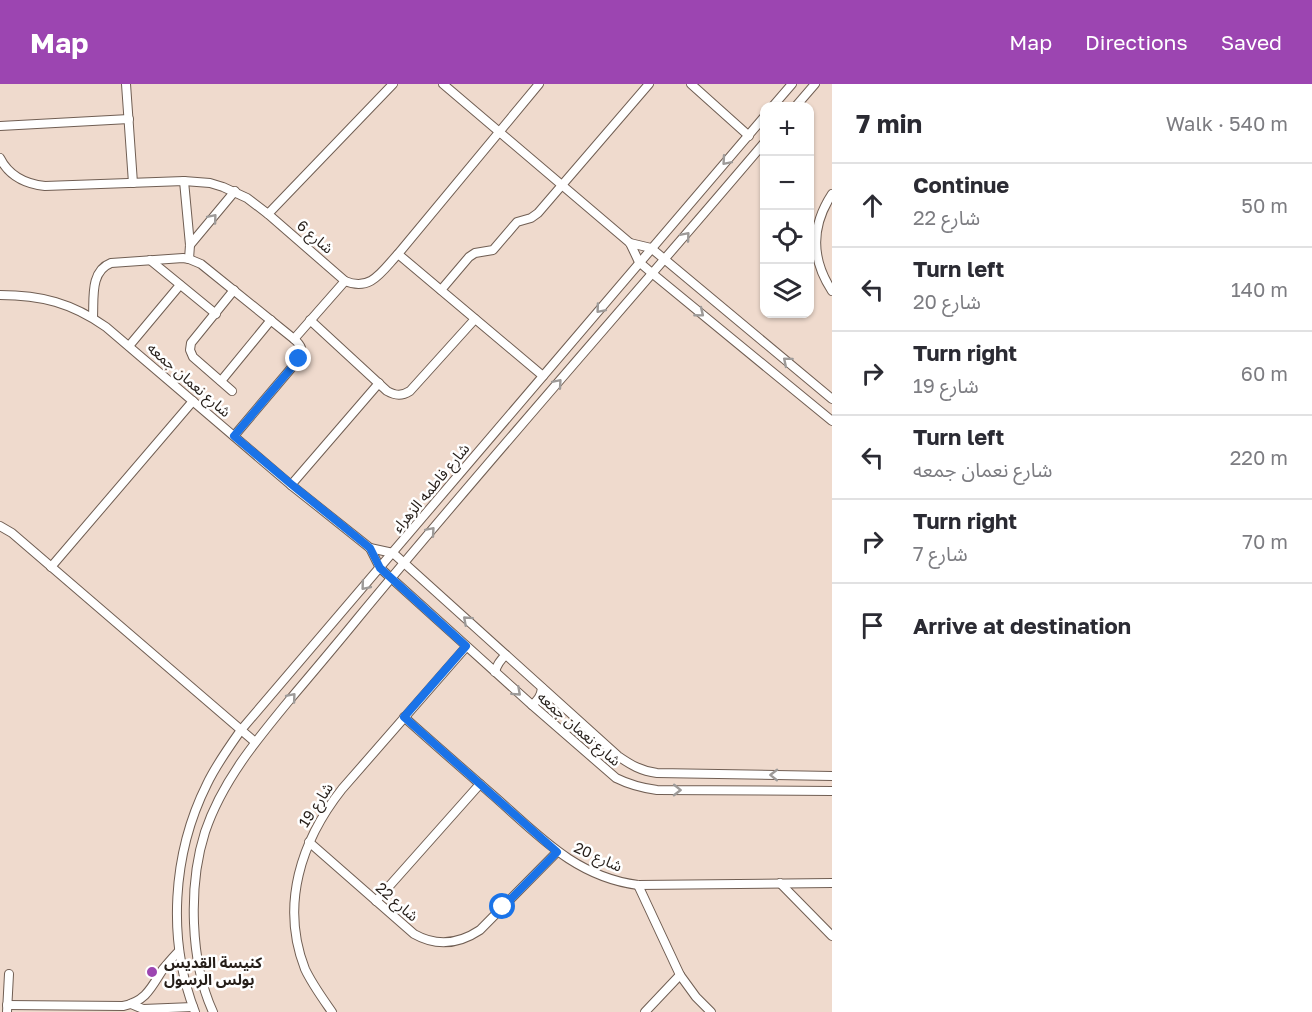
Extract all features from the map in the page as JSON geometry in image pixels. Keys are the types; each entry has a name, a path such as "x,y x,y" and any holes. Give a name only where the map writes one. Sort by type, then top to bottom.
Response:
{"street":[{"path":"126,84 133,183"},
{"path":"268,214 393,84"},
{"path":"443,84 630,243 639,262 832,421"},
{"path":"294,339 345,281 361,285 376,278 539,84"},
{"path":"441,290 469,257 475,253 493,249 517,222 531,218 538,213 649,84"},
{"path":"691,84 749,135"},
{"path":"776,102 792,84"},
{"path":"799,102 815,84"},
{"path":"0,126 129,119"},
{"name":"شارع فاطمه الزهراء","path":"194,1009 179,951 177,908 188,832 207,784 222,756 241,730 760,123"},
{"name":"شارع فاطمه الزهراء","path":"213,1012 200,972 194,892 198,859 205,832 227,784 255,742 404,562 760,149"},
{"name":"شارع 6","path":"0,158 8,170 17,177 37,185 184,181 210,183 235,191 268,214 345,281"},
{"path":"184,181 190,245 189,259"},
{"path":"190,245 235,191"},
{"path":"832,194 824,207 818,225 816,243 818,262 832,291"},
{"path":"630,243 651,248 832,399"},
{"path":"398,254 543,376"},
{"path":"93,317 95,280 101,269 111,263 189,259 201,264 294,339 300,345 302,355 234,436"},
{"path":"150,260 216,314"},
{"path":"129,346 180,285"},
{"path":"232,391 193,357 190,350 191,343 234,290"},
{"name":"شارع نعمان جمعه","path":"0,295 48,299 93,317 370,548 380,568 604,770 616,778 636,787 657,790 832,791"},
{"path":"310,320 379,383 393,394 399,395 410,391 475,319"},
{"path":"220,381 271,320"},
{"path":"291,484 379,383"},
{"path":"51,567 193,401"},
{"path":"0,526 12,533 255,742"},
{"name":"شارع نعمان جمعه","path":"370,548 393,553 404,562 630,765 643,771 669,773 832,776"},
{"name":"شارع 19","path":"332,1012 306,971 297,946 294,919 295,899 299,870 309,842 329,805 466,646"},
{"path":"495,672 496,665 506,655"},
{"path":"532,705 541,695 542,688"},
{"name":"شارع 20","path":"404,717 557,852 596,873 627,884 638,885 832,883"},
{"path":"376,901 480,784"},
{"name":"شارع 22","path":"309,842 414,934 423,939 441,943 459,941 480,930 557,852"},
{"path":"780,883 832,936"},
{"path":"638,885 680,975 696,997 711,1012"},
{"path":"9,974 7,1009 123,1006 144,997 179,951"},
{"path":"645,1012 680,975"},
{"path":"131,1004 143,1009 194,1009"}],"place":[{"name":"كنيسة القديس بولس الرسول","path":"152,972"}],"route":[{"path":"299,359 234,436 370,548 380,568 466,646 404,717 557,852 503,907"}]}
